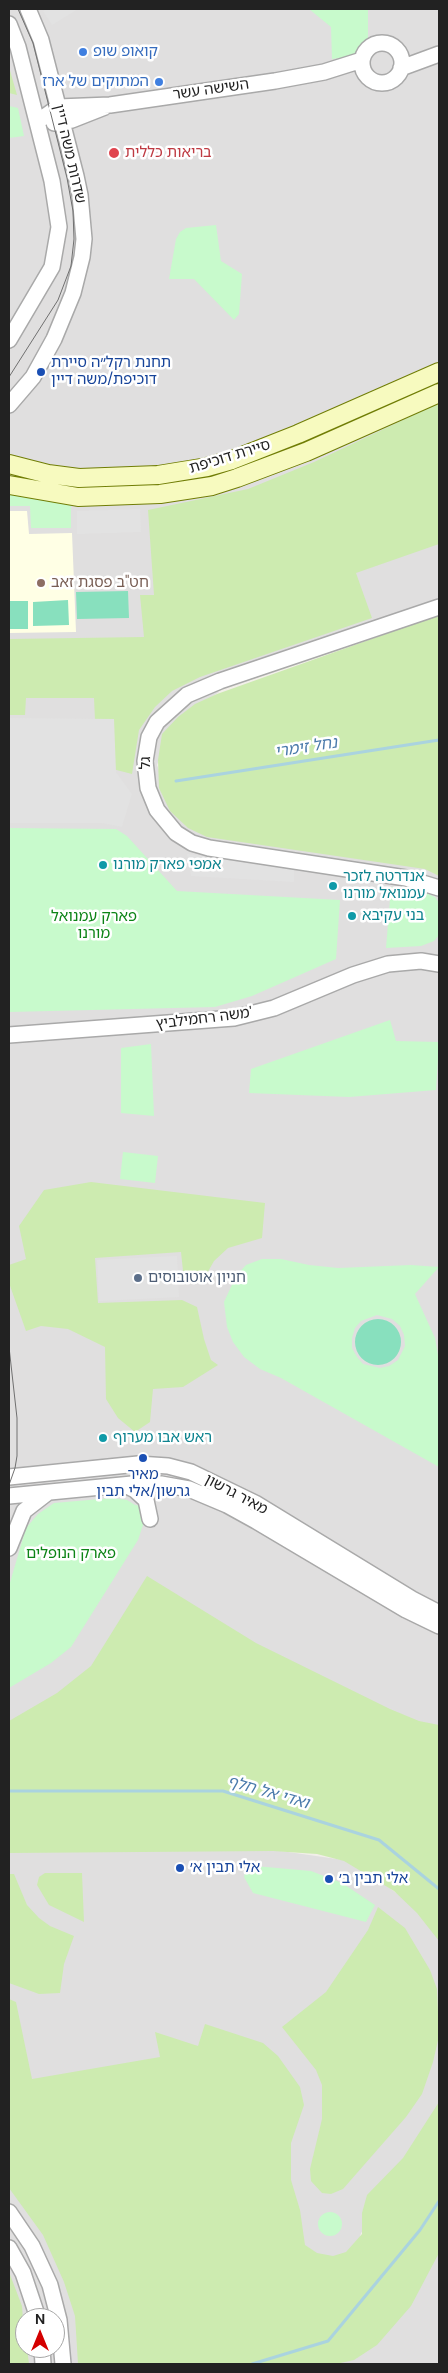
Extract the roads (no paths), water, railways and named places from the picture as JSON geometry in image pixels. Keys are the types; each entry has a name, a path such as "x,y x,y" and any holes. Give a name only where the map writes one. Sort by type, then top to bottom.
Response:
{"main road":[{"name":"סיירת דוכיפת","path":"15,466 79,478 125,478 207,467 232,460 298,434 439,372"},
{"name":"סיירת דוכיפת","path":"9,485 78,497 160,494 212,486 297,455 439,393"},
{"path":"9,455 15,466"}],"street":[{"name":"שדרות משה דיין","path":"9,405 33,377 49,350 73,293 82,258 84,239 80,195 41,40 28,9"},
{"name":"שדרות משה דיין","path":"9,24 18,47 37,122 56,199 59,226 52,267 9,340"},
{"path":"375,44 386,44 398,52 412,54 439,53 401,68 395,77 386,82 375,82 366,75 362,60 366,50 375,44"},
{"path":"398,52 401,68"},
{"name":"השישה עשר","path":"58,107 110,105 312,75 362,60"},
{"name":"השישה עשר","path":"312,75 366,75"},
{"name":"השישה עשר","path":"37,122 62,122 84,116 110,105"},
{"path":"37,122 58,107"},
{"name":"גל","path":"439,607 220,681 187,696 157,722 149,737 145,762 148,788 157,810 176,833 192,843 209,848 406,878 439,888"},
{"name":"משה רחמילביץ'","path":"421,961 439,954"},
{"name":"משה רחמילביץ'","path":"9,1035 234,1018 274,1008 388,964 421,961 439,964"},
{"name":"מאיר גרשון","path":"16,1476 138,1464 168,1466 191,1472 255,1503 412,1599 439,1613"},
{"path":"9,1495 16,1476"},
{"path":"124,1484 135,1490 146,1500 150,1518"},
{"name":"מאיר גרשון","path":"9,1495 124,1484 177,1485 218,1500 406,1610 439,1626"},
{"path":"9,1548 24,1511 35,1500 49,1492"},
{"path":"9,2212 32,2246 50,2285 59,2320 63,2364"},
{"path":"9,2248 23,2273 35,2308"}],"waterway":[{"name":"נחל זימרי","path":"176,781 439,740"},
{"name":"ואדי אל חלף","path":"9,1791 223,1791 379,1840 439,1889"},
{"path":"252,2364 328,2341 420,2230 439,2201"}],"tram line":[{"path":"9,377 58,300 71,266 74,239 73,211 67,178 33,43 18,9"},
{"path":"9,1347 17,1418 17,1456 9,1485"}],"place":[{"name":"קואופ שופ","path":"83,52"},
{"name":"המתוקים של ארז","path":"159,82"},
{"name":"בריאות כללית","path":"114,153"},
{"name":"תחנת רקל״ה סיירת דוכיפת/משה דיין","path":"41,372"},
{"name":"חט\"ב פסגת זאב","path":"41,583"},
{"name":"אמפי פארק מורנו","path":"103,865"},
{"name":"אנדרטה לזכר עמנואל מורנו","path":"333,886"},
{"name":"בני עקיבא","path":"352,916"},
{"name":"חניון אוטובוסים","path":"138,1278"},
{"name":"ראש אבו מערוף","path":"103,1438"},
{"name":"מאיר גרשון/אלי תבין","path":"143,1458"},
{"name":"אלי תבין א׳","path":"180,1868"},
{"name":"אלי תבין ב׳","path":"329,1879"}],"park label":[{"name":"פארק עמנואל מורנו","path":"94,926"},
{"name":"פארק הנופלים","path":"71,1554"}]}
